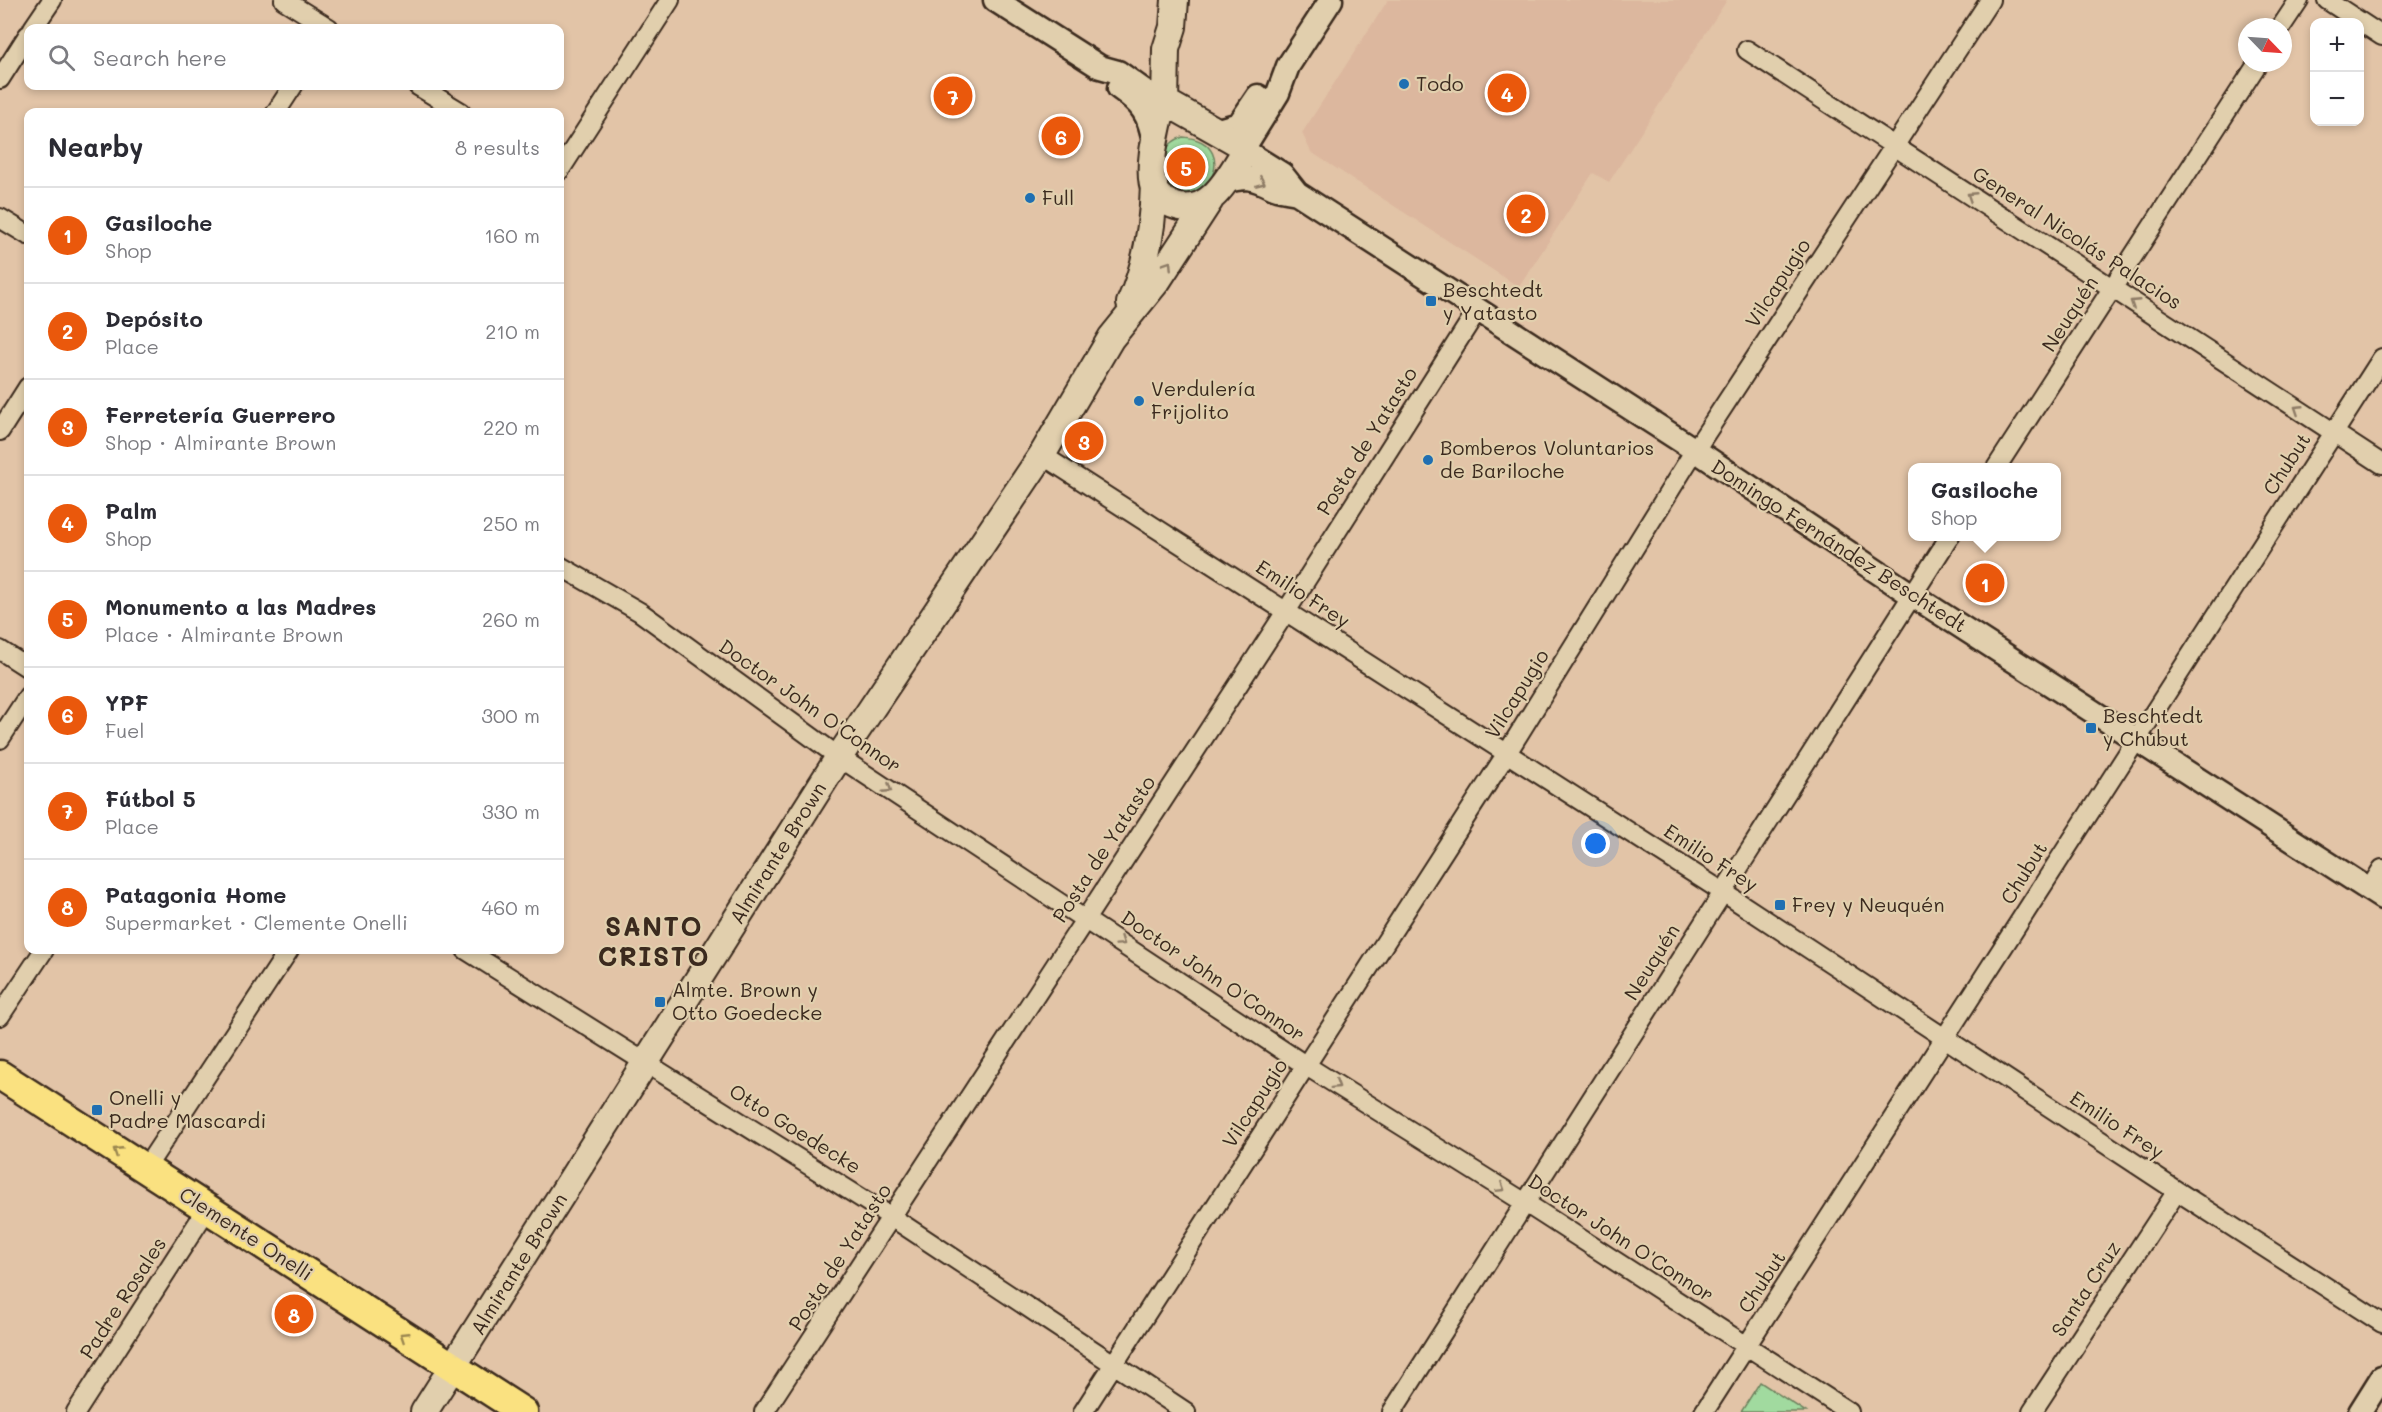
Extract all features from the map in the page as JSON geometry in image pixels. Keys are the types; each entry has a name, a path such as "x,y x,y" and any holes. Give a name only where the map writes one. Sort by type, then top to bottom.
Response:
{"main road":[{"path":"1175,0 1173,27 1177,50 1175,94 1170,106 1218,130 1245,149"},
{"name":"Almirante Brown","path":"424,1412 839,757 1042,454 1119,328 1144,265 1152,215 1154,142 1170,106"},
{"name":"Almirante Brown","path":"1119,328 1158,280 1245,149"},
{"path":"1154,184 1155,191 1160,197 1174,206 1194,206 1218,191"},
{"name":"Clemente Onelli","path":"0,1075 522,1412"}],"street":[{"path":"36,24 51,0"},
{"path":"284,0 323,24"},
{"path":"564,164 670,0"},
{"path":"995,0 1100,67 1118,72 1170,106"},
{"path":"1245,149 1278,93 1288,66 1330,0"},
{"name":"Vilcapugio","path":"1083,1412 1507,753 1695,450 1990,0"},
{"path":"2287,18 2298,0"},
{"path":"2327,0 2382,36"},
{"path":"0,78 24,41"},
{"name":"General Nicolás Palacios","path":"1746,50 2382,464"},
{"path":"1218,130 1239,124 1265,86 1288,66"},
{"path":"1100,67 1112,84 1141,105 1149,120 1154,142"},
{"name":"Neuquén","path":"1999,463 2252,72"},
{"path":"279,108 290,90"},
{"path":"424,90 454,108"},
{"name":"Domingo Fernández Beschtedt","path":"1245,149 1282,174 1297,193 2375,894"},
{"name":"Domingo Fernández Beschtedt","path":"1218,191 1239,178 1255,178 1274,188 1297,193"},
{"path":"0,218 24,233"},
{"name":"Posta de Yatasto","path":"764,1412 893,1218 1085,918 1287,610 1478,309"},
{"name":"Chubut","path":"1704,1412 2382,358"},
{"path":"0,431 24,393"},
{"name":"Emilio Frey","path":"1042,454 1723,892 2382,1323"},
{"name":"Neuquén","path":"1392,1412 1527,1204 1947,541"},
{"name":"Doctor John O'Connor","path":"564,568 640,612 839,757 1305,1065 1527,1204 1849,1412"},
{"path":"0,650 24,665"},
{"path":"0,739 24,702"},
{"path":"2375,894 2382,869"},
{"path":"0,1016 41,954"},
{"path":"145,1169 285,954"},
{"name":"Otto Goedecke","path":"472,954 893,1218 1186,1412"},
{"name":"Santa Cruz","path":"2032,1412 2177,1191"},
{"name":"Padre Rosales","path":"76,1412 207,1209"},
{"path":"2360,1412 2382,1377"}],"shaded area":[{"path":"1388,0 1727,0 1609,182 1593,173 1519,287 1311,152 1302,133"}],"green space":[{"path":"1183,137 1202,142 1212,153 1215,166 1210,180 1201,190 1189,195 1175,193 1161,179 1163,159 1167,148"},
{"path":"1760,1382 1806,1412 1741,1412"}],"place":[{"name":"Todo","path":"1404,84"},
{"name":"Palm","path":"1507,93"},
{"name":"Fútbol 5","path":"953,96"},
{"name":"YPF","path":"1061,136"},
{"name":"Monumento a las Madres","path":"1186,167"},
{"name":"Full","path":"1030,198"},
{"name":"Depósito","path":"1526,214"},
{"name":"Beschtedt y Yatasto","path":"1431,301"},
{"name":"Verdulería Frijolito","path":"1139,401"},
{"name":"Ferretería Guerrero","path":"1084,441"},
{"name":"Bomberos Voluntarios de Bariloche","path":"1428,460"},
{"name":"Gasiloche","path":"1985,583"},
{"name":"Beschtedt y Chubut","path":"2091,728"},
{"name":"Frey y Neuquén","path":"1780,905"},
{"name":"Almte. Brown y Otto Goedecke","path":"660,1002"},
{"name":"Onelli y Padre Mascardi","path":"97,1110"},
{"name":"Patagonia Home","path":"294,1314"}],"district":[{"name":"SANTO CRISTO","path":"654,942"}]}
